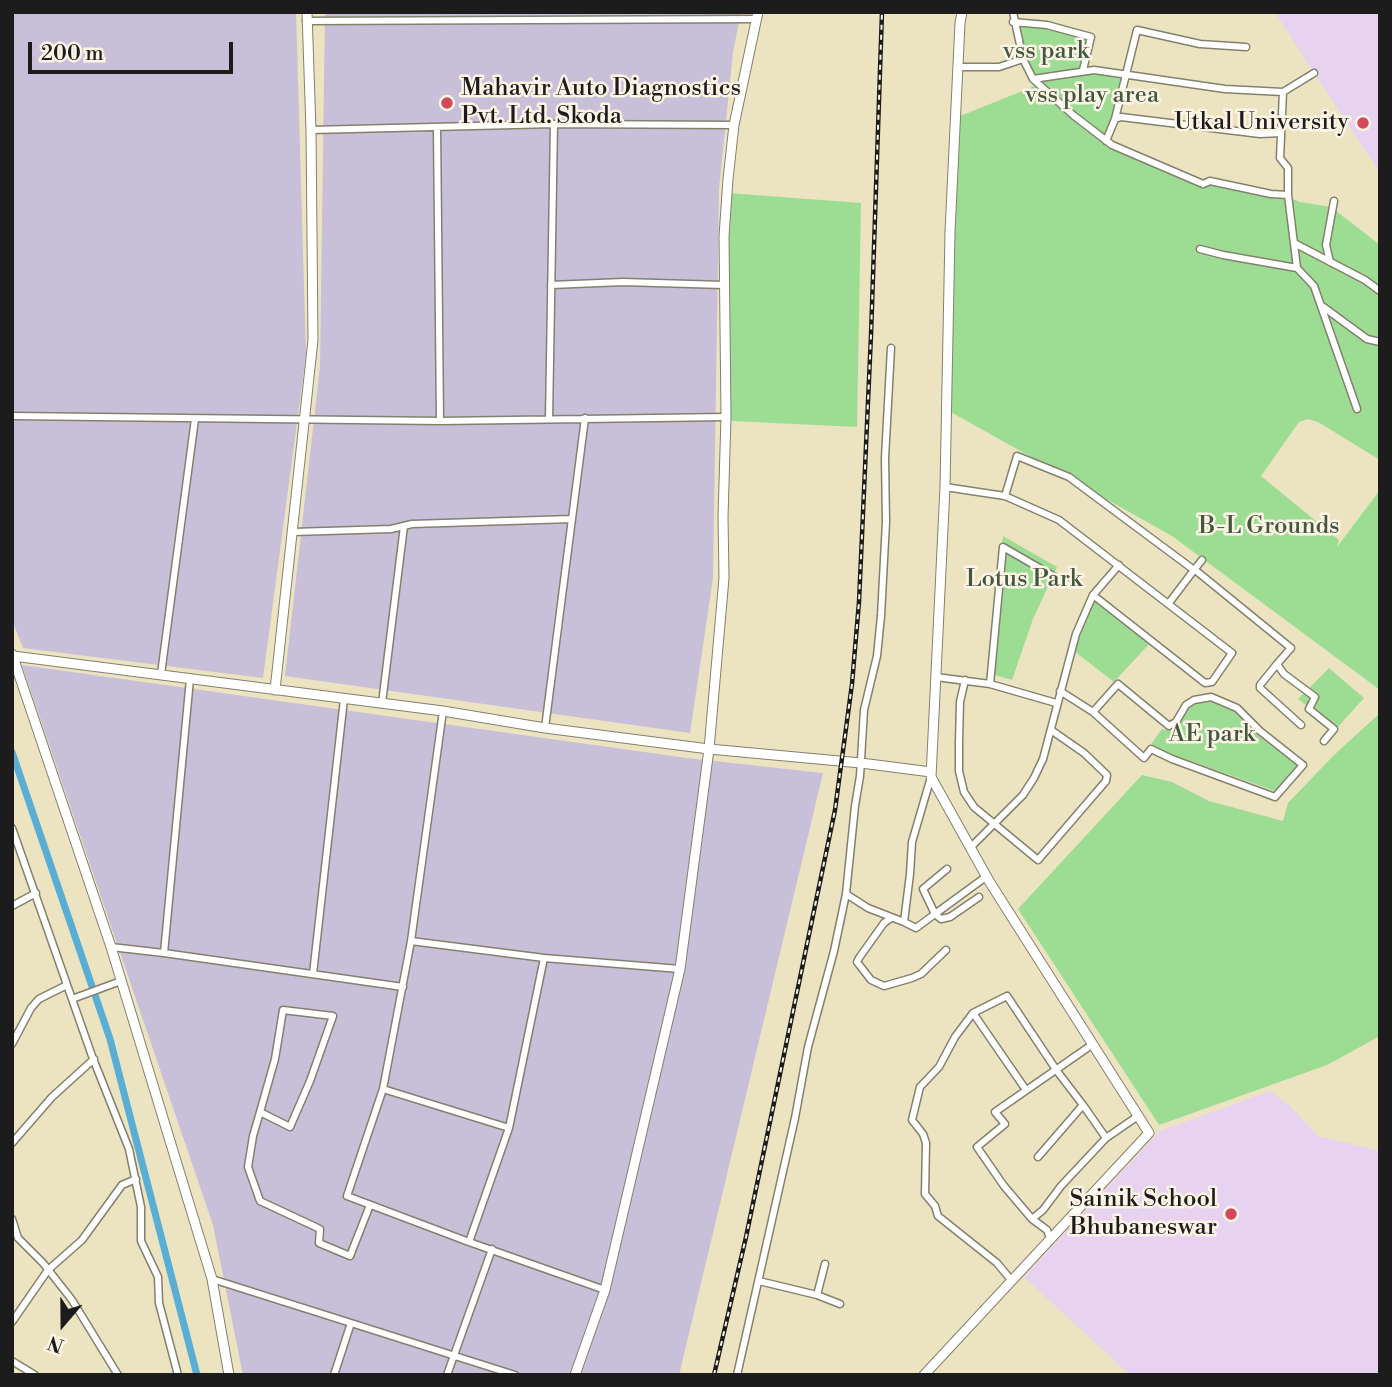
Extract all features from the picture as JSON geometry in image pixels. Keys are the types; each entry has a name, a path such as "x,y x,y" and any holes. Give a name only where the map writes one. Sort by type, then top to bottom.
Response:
{"street":[{"path":"904,922 912,842 931,775 946,487 950,232 962,12"},
{"path":"1013,12 1023,59 1033,79 1106,141 1203,184 1210,181 1288,195"},
{"path":"275,690 313,340 311,130 306,17 757,16 734,125 724,225 724,578 709,748 680,969 605,1290 575,1375"},
{"path":"1013,22 1047,25 1091,37 1083,70"},
{"path":"1106,141 1115,119 1137,30 1200,44 1246,47"},
{"path":"958,66 999,68 1023,59"},
{"path":"1033,79 1083,70 1225,89 1283,92 1314,72"},
{"path":"1283,92 1280,158 1287,168 1297,268 1314,286 1357,410"},
{"path":"1115,119 1121,117 1260,134 1281,133"},
{"path":"311,130 554,124 734,125"},
{"path":"549,419 554,124"},
{"path":"437,127 440,421"},
{"path":"1330,262 1326,245 1334,201"},
{"path":"1294,243 1365,280 1380,291"},
{"path":"1200,248 1223,255 1297,268"},
{"path":"551,285 623,282 724,285"},
{"path":"1321,305 1367,339 1380,342"},
{"path":"737,1375 795,1118 808,1047 846,894 861,763 864,710 877,656 881,616 891,348"},
{"path":"12,416 440,421 726,417"},
{"path":"545,728 585,418"},
{"path":"161,674 195,419"},
{"path":"1005,496 1017,456 1043,465 1069,477 1194,570 1290,648 1260,688 1301,725"},
{"path":"946,487 1005,496 1059,520 1232,653 1212,682 1205,683 1093,595"},
{"path":"293,532 572,519"},
{"path":"382,703 404,526"},
{"path":"990,684 1003,547 1067,584"},
{"path":"1169,603 1202,560"},
{"path":"971,848 1023,795 1034,779 1051,730 1076,634 1093,595 1119,565"},
{"path":"229,1375 212,1279 111,947 12,655 443,711 545,728 861,763 931,775"},
{"path":"1277,664 1284,674 1315,697 1309,709 1334,729 1324,741"},
{"path":"936,677 990,684 1056,703"},
{"path":"164,953 190,679"},
{"path":"965,680 960,702 959,771 964,792 974,807 1038,860 1106,781 1107,775 1084,753 1051,730"},
{"path":"1060,691 1093,712 1144,758 1151,749 1172,760 1275,797 1303,765 1259,731 1237,708 1211,697 1194,700 1186,705 1175,722 1169,726 1118,684 1093,712"},
{"path":"313,974 344,699"},
{"path":"443,711 411,941 383,1089 347,1196 605,1290"},
{"path":"924,1375 1149,1133 987,876 931,775"},
{"path":"12,828 67,985 76,997 94,1059 129,1149 142,1227 141,1241 158,1277 159,1303 178,1375"},
{"path":"909,889 923,889 947,869"},
{"path":"846,894 916,928 987,876"},
{"path":"923,889 935,914 941,919 950,917 979,897"},
{"path":"12,906 36,893"},
{"path":"891,918 884,923 859,958 858,962 870,980 884,986 912,978 922,974 946,950"},
{"path":"411,941 544,958 680,969"},
{"path":"111,947 403,987"},
{"path":"469,1242 509,1128 544,958"},
{"path":"76,997 121,981"},
{"path":"12,1044 31,1008 39,999 67,985"},
{"path":"1012,1280 997,1263 938,1216 935,1206 925,1194 926,1143 923,1133 912,1120 920,1087 939,1067 955,1037 973,1013 1007,996 1056,1071 1106,1138"},
{"path":"260,1112 290,1127 333,1016 283,1010 275,1059 260,1112 248,1167 260,1201 320,1229 319,1243 350,1256 370,1205"},
{"path":"973,1013 1026,1090"},
{"path":"1050,1238 1047,1230 1032,1219 1003,1186 976,1147 1005,1124 995,1112 1093,1044"},
{"path":"12,1143 52,1097 94,1059"},
{"path":"383,1089 509,1128"},
{"path":"1038,1157 1083,1105"},
{"path":"1032,1219 1106,1138 1139,1116"},
{"path":"12,1322 48,1270 82,1240 122,1185 135,1180"},
{"path":"12,1220 18,1238 48,1270 92,1331 118,1375"},
{"path":"447,1375 492,1249"},
{"path":"817,1295 825,1264"},
{"path":"212,1279 515,1375"},
{"path":"759,1281 817,1295 840,1304"},
{"path":"334,1375 351,1323"},
{"path":"12,1361 36,1375"}],"shaded area":[{"path":"12,12 296,12 306,355 263,678 23,648 12,620"},
{"path":"325,12 741,12 733,52 719,189 713,578 690,733 285,676 320,366"},
{"name":"Utkal University","path":"1275,12 1380,12 1380,173 1314,73"},
{"path":"22,665 687,758 823,773 679,1375 243,1375 213,1225"},
{"name":"Sainik School Bhubaneswar","path":"1270,1091 1289,1105 1318,1136 1380,1151 1380,1375 1130,1375 1024,1277 1160,1131"}],"green space":[{"path":"1014,22 1047,26 1091,37 1083,71 1123,75 1114,119 1106,140 1199,184 1210,183 1286,196 1300,202 1331,207 1380,245 1380,460 1318,422 1308,419 1299,422 1261,476 1339,540 1337,547 1380,490 1380,690 1172,536 949,411 958,117 1037,85 1021,56"},
{"path":"728,193 861,203 857,427 731,421 725,242"},
{"name":"Lotus Park","path":"1003,536 1057,567 1033,619 1012,680 988,673"},
{"path":"1094,599 1150,643 1114,682 1074,651"},
{"path":"1329,668 1364,698 1336,729 1298,699"},
{"name":"AE park","path":"1210,700 1235,711 1259,736 1298,766 1275,791 1179,757 1177,761 1151,744 1162,729 1172,731 1178,727 1177,719 1191,706"},
{"path":"1380,713 1380,1036 1327,1065 1159,1125 1018,909 1142,775 1172,782 1209,801 1283,821 1288,803 1334,755"}],"waterway":[{"path":"12,752 110,1039 197,1375"}],"railway":[{"path":"714,1375 746,1237 835,810 852,684 859,602 871,335 882,12"}],"place":[{"name":"Mahavir Auto Diagnostics Pvt. Ltd. Skoda","path":"447,103"},
{"name":"Utkal University","path":"1363,123"},
{"name":"Sainik School Bhubaneswar","path":"1231,1214"}],"park label":[{"name":"vss park","path":"1046,52"},
{"name":"vss play area","path":"1092,96"},
{"name":"B-L Grounds","path":"1269,527"}]}
